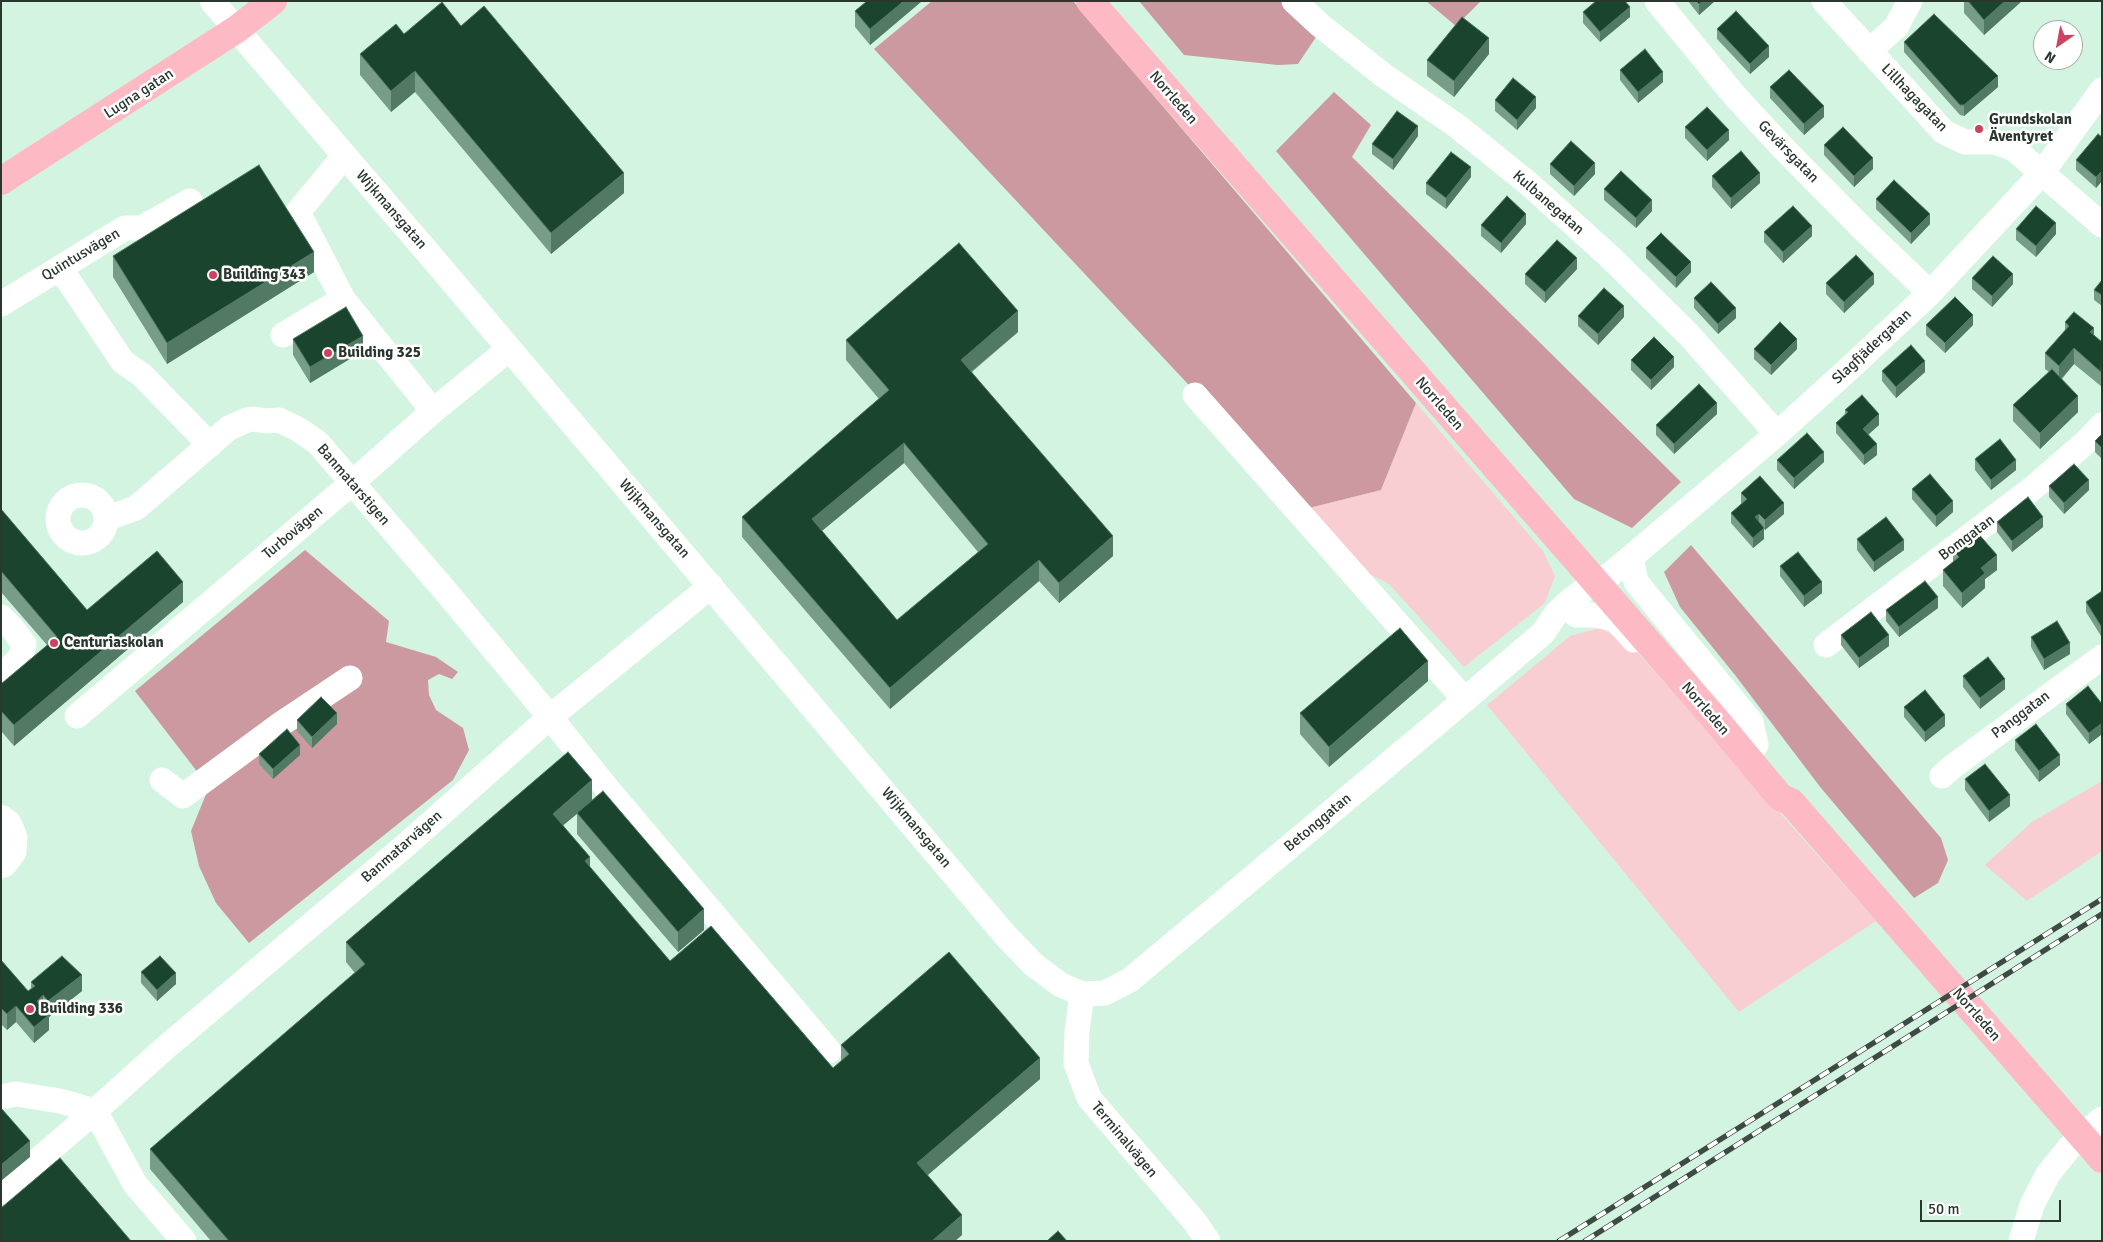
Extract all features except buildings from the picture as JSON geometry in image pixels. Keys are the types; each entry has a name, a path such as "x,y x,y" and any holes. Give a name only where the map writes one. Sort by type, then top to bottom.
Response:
{"main road":[{"name":"Lugna gatan","path":"1,181 237,29 273,1"},
{"name":"Norrleden","path":"1090,1 1569,551 1602,582 1756,745 1790,786 1791,802"},
{"name":"Norrleden","path":"1115,1 1602,582 1710,714 1780,796 1791,802 1864,888 2102,1158"}],"street":[{"name":"Wijkmansgatan","path":"212,1 711,586 1006,936 1034,964 1061,985 1082,994"},
{"name":"Kulbanegatan","path":"1294,1 1320,25 1363,59 1457,126 1529,184 1609,256 1690,336 1776,434"},
{"name":"Gevärsgatan","path":"1657,1 1734,95 1785,150 1930,293"},
{"name":"Lillhagagatan","path":"1824,1 1944,132 1965,142 1996,142 2014,149 2102,225"},
{"name":"Lillhagagatan","path":"1869,51 1896,27 1910,1"},
{"name":"Slagfjädergatan","path":"1602,582 1776,434 1930,293 2042,173 2102,90"},
{"path":"344,156 298,212 343,299 433,411"},
{"name":"Quintusvägen","path":"1,304 125,228 142,228 190,201"},
{"path":"60,268 123,362 142,375 210,445"},
{"path":"283,335 343,299"},
{"name":"Turbovägen","path":"77,716 508,349"},
{"path":"1195,395 1465,700"},
{"name":"Banmatarstigen","path":"108,518 136,508 229,428 247,420 254,418 266,421 279,420 318,443 829,1051"},
{"name":"Bomgatan","path":"1826,645 2033,488 2086,442 2102,425"},
{"name":"Betonggatan","path":"1569,551 1576,578 1571,610"},
{"path":"1631,556 1636,582 1750,722 1756,745"},
{"name":"Betonggatan","path":"1082,994 1105,992 1130,980 1465,700 1543,632 1556,614 1571,610 1602,582"},
{"name":"Banmatarvägen","path":"1,1192 165,1048 407,844 550,717 711,586"},
{"path":"1571,610 1615,619 1678,689 1710,714"},
{"path":"1,618 12,628 24,644 20,658 1,677"},
{"name":"Panggatan","path":"1942,776 2102,657"},
{"path":"162,780 183,796 278,726 350,678"},
{"path":"1,818 9,823 15,837 14,852 5,864 1,866"},
{"name":"Terminalvägen","path":"1082,994 1077,1031 1076,1062 1089,1098 1195,1222 1208,1241"},
{"path":"1,1097 16,1094 60,1101 93,1111 134,1184 184,1241"},
{"path":"2021,1241 2032,1205 2048,1174 2069,1148 2102,1120"}],"shaded area":[{"path":"932,1 1073,1 1416,403 1381,490 1305,509 874,49"},
{"path":"1139,1 1287,1 1318,34 1298,64 1278,65 1184,55"},
{"path":"1426,1 1481,1 1456,26"},
{"path":"1334,92 1371,125 1352,157 1681,482 1632,528 1574,499 1276,151"},
{"path":"1416,403 1543,551 1555,576 1545,603 1464,667 1389,584 1355,567 1305,509 1381,490"},
{"path":"1691,545 1941,838 1948,860 1938,883 1914,898 1821,788 1735,675 1680,607 1664,572"},
{"path":"305,550 389,621 386,642 436,657 458,672 452,679 439,674 428,680 429,695 436,710 463,728 469,750 453,780 249,943 216,903 199,866 191,831 209,787 135,691"},
{"path":"1600,628 1630,644 1876,921 1739,1012 1487,705 1570,636"},
{"path":"2102,781 2102,851 2027,901 1985,865 2032,822"}],"railway":[{"path":"1559,1241 2102,899"},
{"path":"1585,1241 2102,914"}],"place":[{"name":"Grundskolan Äventyret","path":"1979,129"},
{"name":"Building 343","path":"213,275"},
{"name":"Building 325","path":"328,353"},
{"name":"Centuriaskolan","path":"54,643"},
{"name":"Building 336","path":"30,1009"}]}
